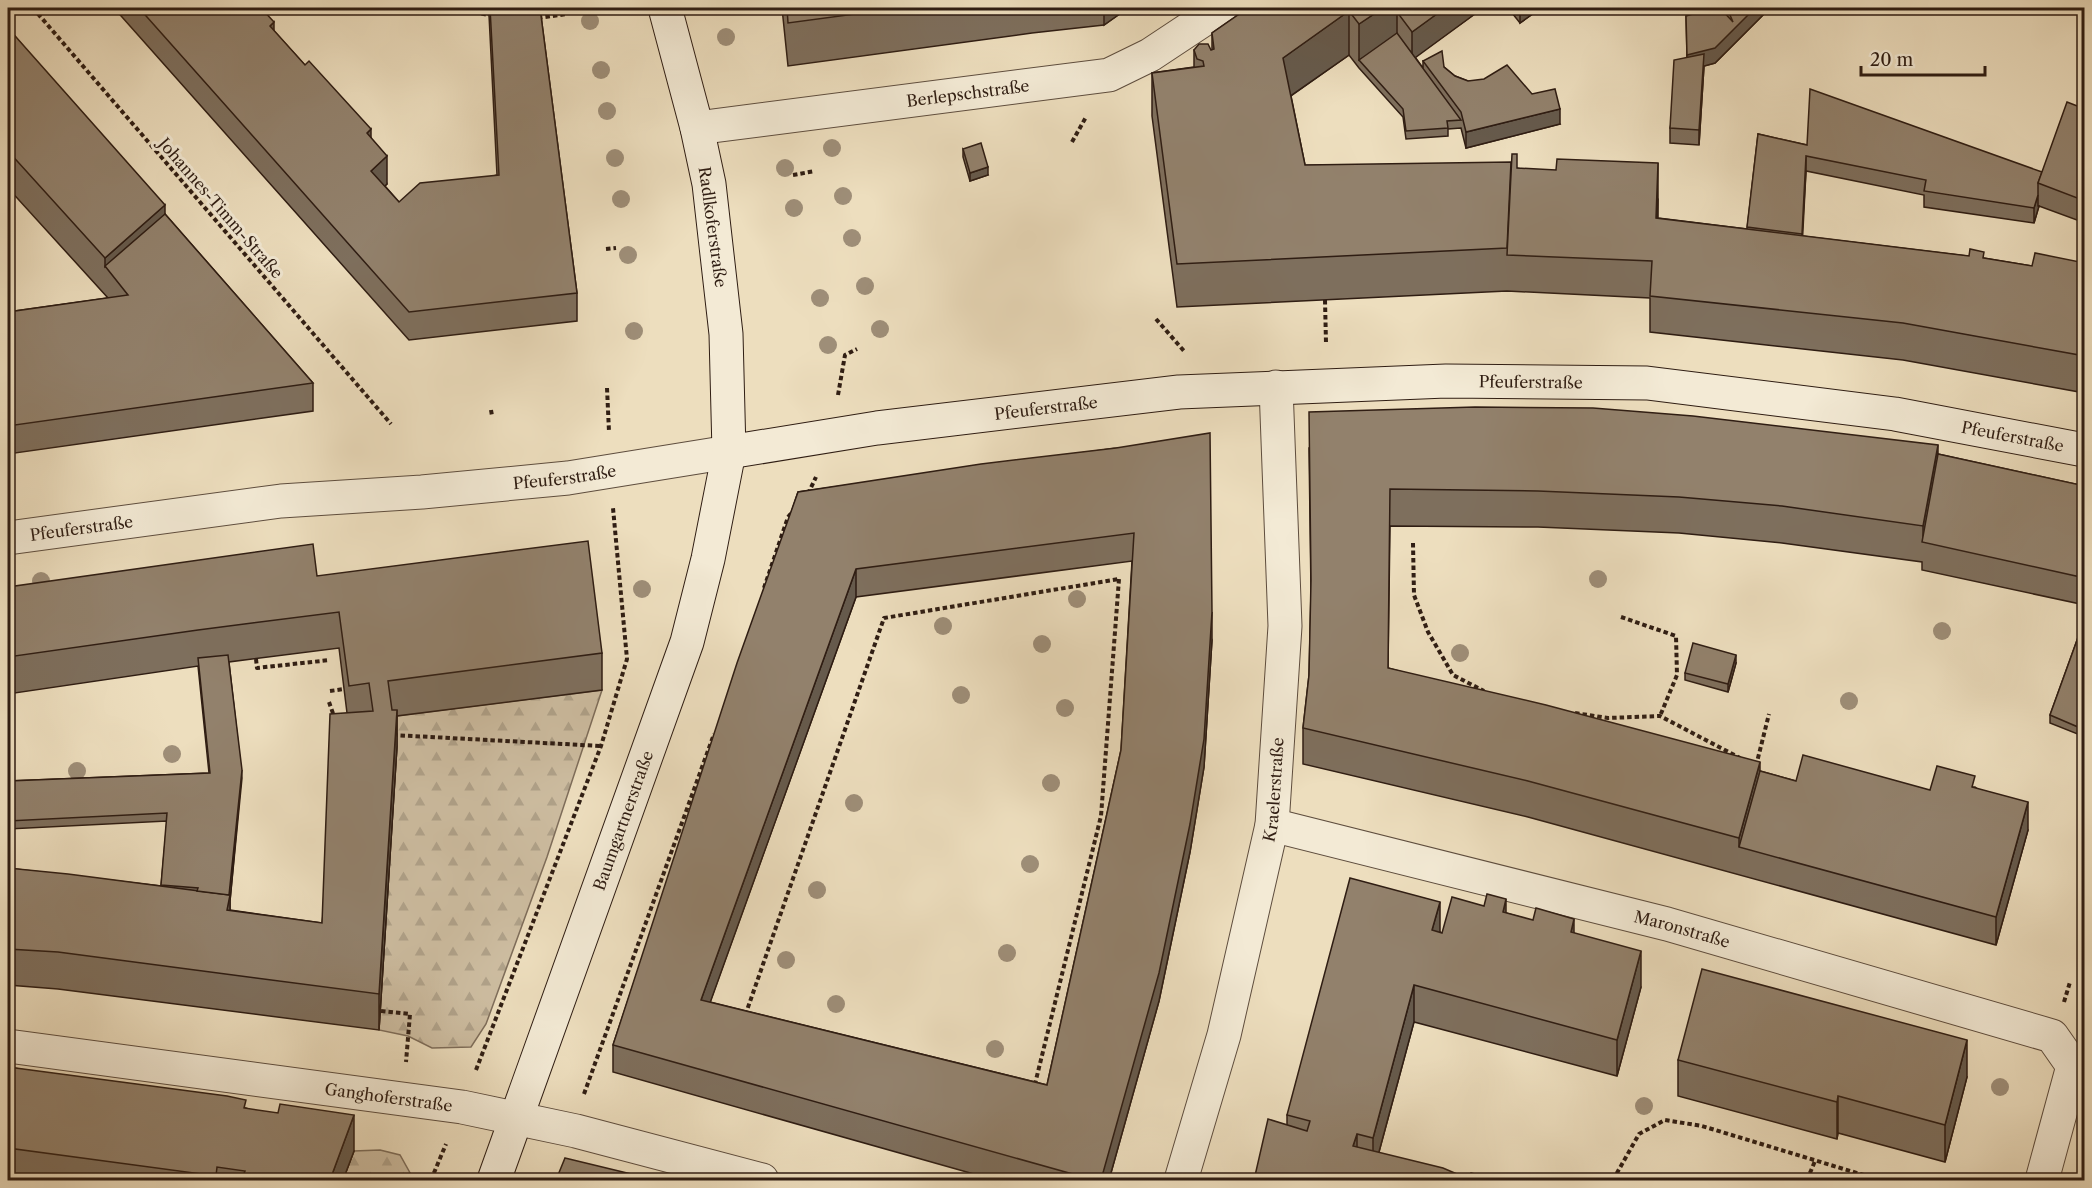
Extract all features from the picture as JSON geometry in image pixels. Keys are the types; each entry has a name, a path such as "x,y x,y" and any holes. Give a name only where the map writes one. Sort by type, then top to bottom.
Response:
{"street":[{"name":"Radlkoferstraße","path":"665,8 697,128 709,184 723,293 729,452"},
{"name":"Berlepschstraße","path":"697,128 1109,75 1150,55 1221,8"},
{"name":"Pfeuferstraße","path":"8,538 281,501 422,492 568,478 877,428 1179,392 1276,387 1446,381 1647,383 1895,414 2085,450"},
{"name":"Kraelerstraße","path":"1180,1180 1224,1035 1272,825 1285,626 1276,387"},
{"name":"Baumgartnerstraße","path":"494,1180 687,642 708,559 729,452"},
{"name":"Maronstraße","path":"1272,825 1667,924 2052,1036 2073,1065 2042,1180"},
{"name":"Ganghoferstraße","path":"8,1046 462,1107 576,1131 762,1180"}],"path":[{"name":"Johannes-Timm-Straße","path":"33,8 391,424"},
{"path":"452,8 489,15"},
{"path":"537,18 567,14"},
{"path":"793,175 815,171"},
{"path":"606,249 616,248"},
{"path":"1325,300 1326,343"},
{"path":"1155,319 1184,351"},
{"path":"844,355 857,349"},
{"path":"431,1180 462,1107 601,746 627,659 614,526 607,388"},
{"path":"492,410 492,416"},
{"path":"762,595 788,517 801,503"},
{"path":"1413,543 1414,595 1428,632 1453,675 1492,696"},
{"path":"1119,579 1101,816 1033,1092 746,1013 884,618 1119,579"},
{"path":"1621,617 1676,636 1677,675 1660,716"},
{"path":"256,659 257,668 330,660"},
{"path":"615,690 616,685 619,686"},
{"path":"330,691 344,689"},
{"path":"329,702 336,723"},
{"path":"1572,712 1608,718 1660,716 1756,767 1769,714"},
{"path":"576,1131 583,1094 716,729"},
{"path":"387,735 601,746"},
{"path":"381,1011 410,1014 408,1043"},
{"path":"1613,1180 1639,1134 1665,1120 1702,1126 1880,1180"},
{"path":"1807,1180 1815,1161"},
{"path":"1470,1174 1491,1180"}],"green space":[{"path":"602,690 547,857 486,1024 471,1047 432,1048 408,1036 379,1030 397,747 388,717"},
{"path":"380,1150 400,1155 414,1180 343,1180 354,1151"}],"building":[{"path":"139,8 261,8 274,22 270,26 305,65 309,61 371,129 367,133 387,156 371,171 399,202 420,183 499,175 490,8 540,8 577,293 409,312"},
{"path":"787,8 900,8 788,23"},
{"path":"1248,8 1383,8 1359,24 1349,11 1283,58 1305,165 1511,162 1507,248 1177,264 1152,73 1204,66 1203,61 1197,59 1194,50 1199,44 1208,44 1211,50 1214,49 1212,33"},
{"path":"1397,8 1445,8 1412,32 1397,12"},
{"path":"1720,8 1733,22 1727,8 1755,8 1715,48 1687,55 1686,16"},
{"path":"8,28 165,205 105,258 8,151"},
{"path":"1397,33 1461,120 1447,121 1448,128 1406,131 1403,109 1359,60"},
{"path":"1442,51 1444,67 1455,76 1468,81 1484,79 1507,65 1532,94 1555,89 1560,109 1466,132 1461,112 1423,61"},
{"path":"1704,54 1699,130 1670,128 1674,60"},
{"path":"1810,89 2042,172 2034,208 1924,191 1926,180 1806,156 1802,234 1747,227 1758,134 1807,145"},
{"path":"2067,102 2085,109 2085,201 2038,183"},
{"path":"981,143 988,167 970,173 963,149"},
{"path":"1512,154 1517,154 1517,168 1556,170 1557,159 1658,163 1656,218 1969,256 1970,249 1984,252 1983,258 2032,266 2035,253 2085,263 2085,356 1903,323 1650,296 1652,261 1507,255"},
{"path":"165,214 313,383 8,426 8,312 128,295 105,266"},
{"path":"1475,407 1593,408 1693,416 1938,445 1923,526 1782,506 1679,497 1538,491 1390,489 1388,668 1546,705 1760,762 1739,838 1528,781 1303,728 1309,675 1311,580 1309,412"},
{"path":"1210,433 1212,612 1204,739 1190,824 1159,973 1101,1180 1094,1180 613,1045 737,663 798,492 981,464 1116,448","holes":["1134,533 1121,750 1047,1085 701,1000 856,569"]},
{"path":"1938,454 2085,486 2085,578 1922,542"},
{"path":"588,541 602,653 388,681 392,710 397,710 379,994 58,952 8,949 8,868 230,895 227,910 322,923 330,714 373,711 369,683 349,686 339,612 8,657 8,587 313,544 317,576"},
{"path":"2085,618 2085,730 2050,715"},
{"path":"1693,643 1736,655 1728,684 1685,673"},
{"path":"228,655 242,770 229,895 197,891 198,888 161,885 167,813 8,821 8,781 210,773 198,658"},
{"path":"1803,755 1930,790 1937,766 1975,776 1972,787 2028,802 1996,917 1739,847 1760,771 1796,781"},
{"path":"1350,878 1440,902 1432,930 1442,933 1452,897 1484,906 1487,894 1506,899 1503,912 1533,920 1536,908 1574,919 1571,932 1641,951 1617,1040 1414,985 1373,1138 1357,1134 1353,1146 1443,1168 1471,1180 1254,1180 1268,1119 1307,1131 1310,1121 1287,1115"},
{"path":"1702,969 1967,1040 1945,1125 1838,1096 1837,1102 1678,1060"},
{"path":"8,1067 227,1096 246,1100 244,1108 278,1113 280,1104 354,1115 330,1180 241,1180 245,1171 217,1167 216,1176 8,1148"},
{"path":"565,1158 656,1180 556,1180"}]}
